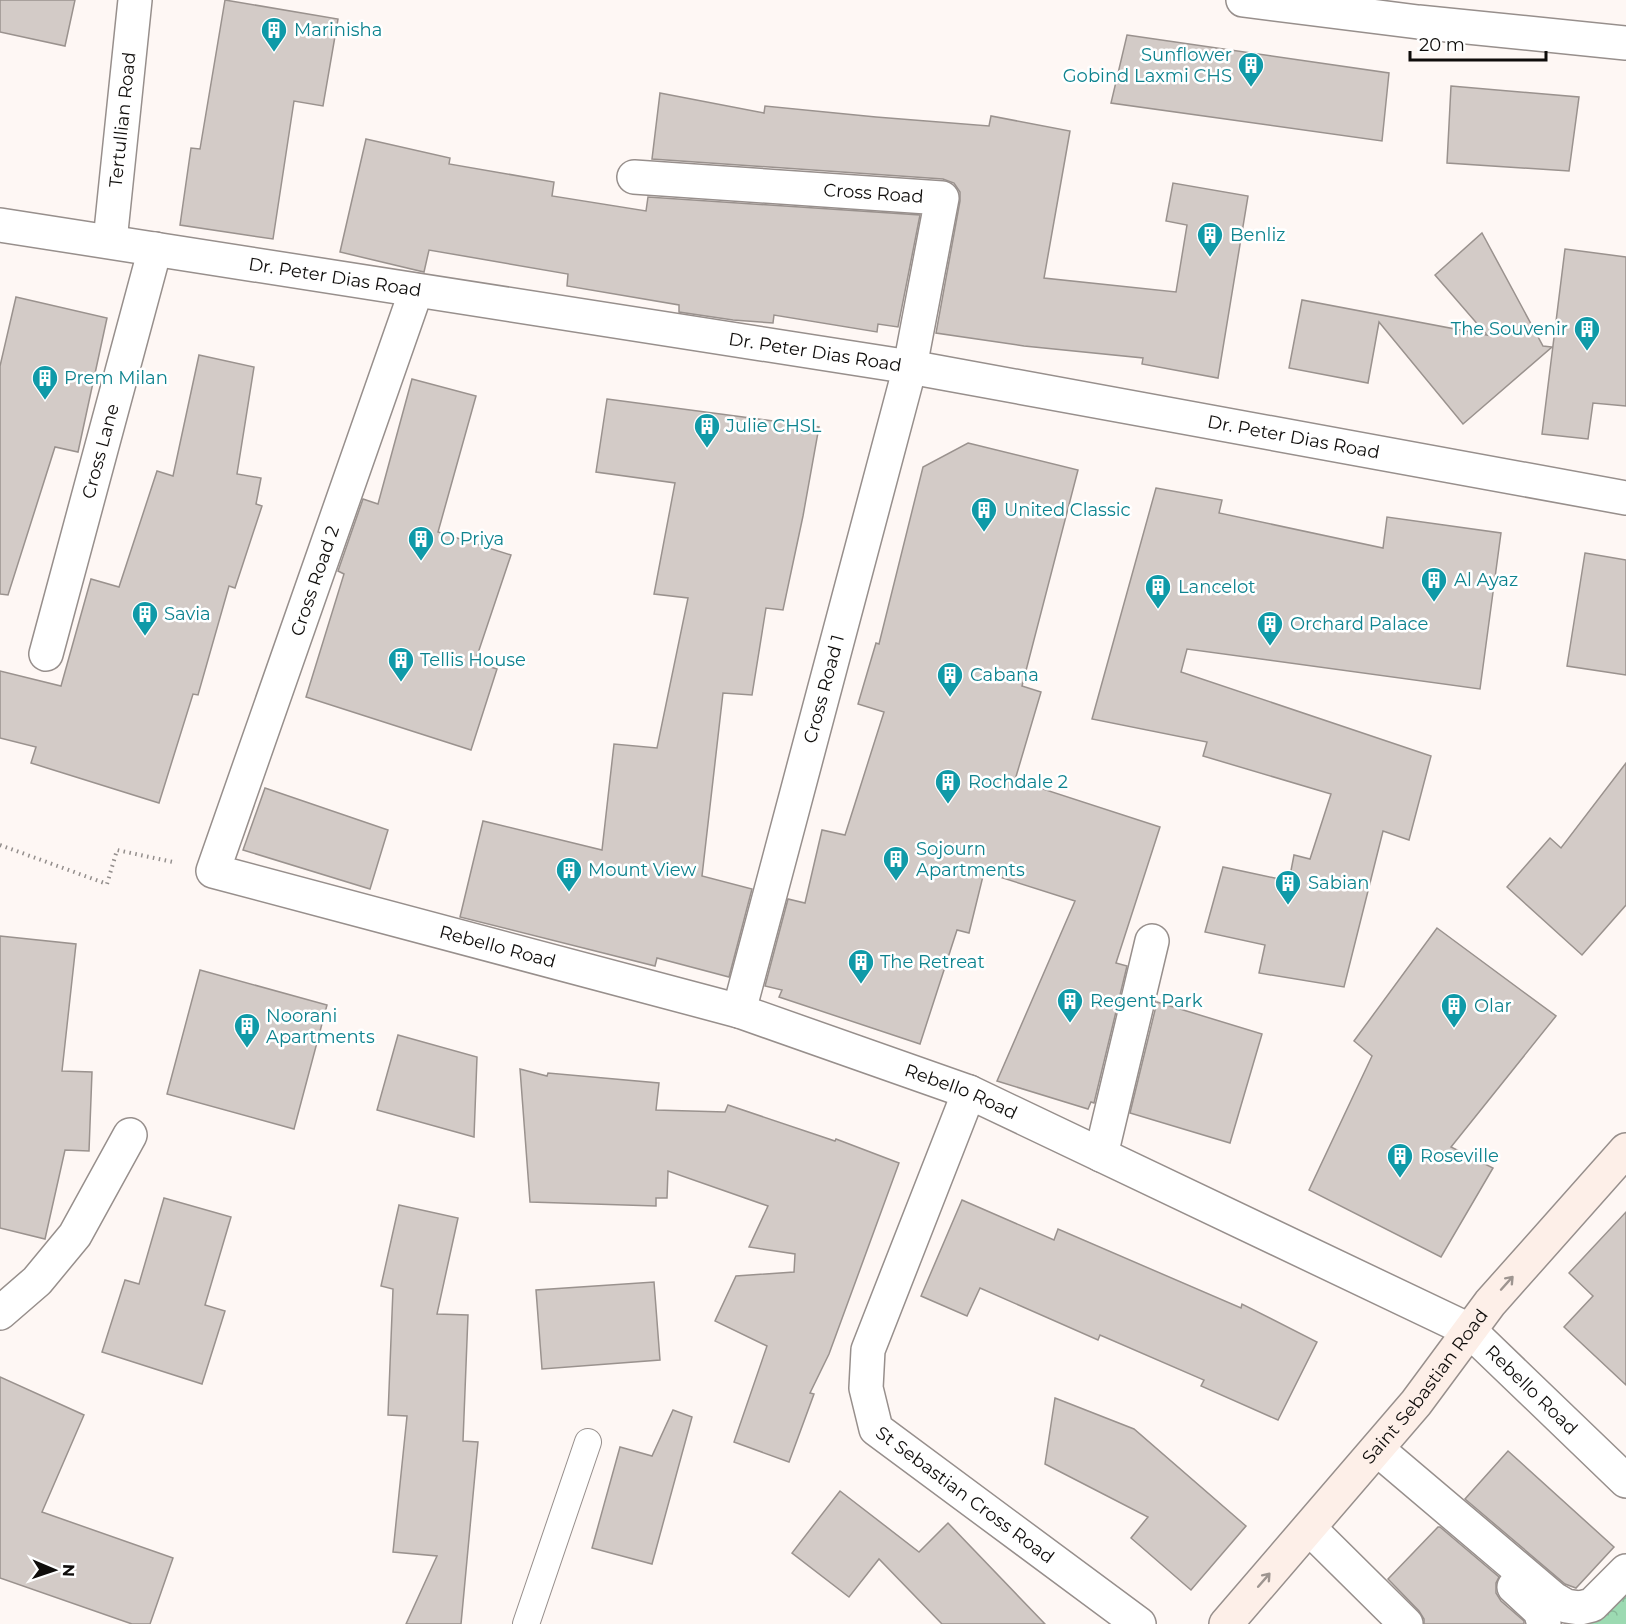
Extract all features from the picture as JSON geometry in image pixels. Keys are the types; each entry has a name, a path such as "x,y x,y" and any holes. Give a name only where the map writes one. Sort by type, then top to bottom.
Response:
{"main road":[{"name":"Saint Sebastian Road","path":"1226,1624 1416,1403 1490,1303 1626,1150"}],"street":[{"name":"Tertullian Road","path":"110,242 135,0"},
{"path":"1243,0 1418,22 1626,43"},
{"name":"Cross Road","path":"634,177 942,198 909,368"},
{"name":"Dr. Peter Dias Road","path":"0,225 909,368 1626,498"},
{"name":"Cross Lane","path":"46,654 155,249"},
{"name":"Cross Road 2","path":"213,871 416,291"},
{"name":"Cross Road 1","path":"739,1011 909,368"},
{"name":"Rebello Road","path":"213,871 739,1011 969,1092 1469,1330 1626,1481"},
{"path":"1101,1155 1152,940"},
{"name":"St Sebastian Cross Road","path":"969,1092 868,1350 866,1389 876,1429 1138,1624"},
{"path":"0,1313 37,1281 75,1235 130,1135"},
{"path":"1374,1452 1554,1599 1566,1606 1580,1608 1592,1605 1626,1571"},
{"path":"1374,1452 1540,1611 1544,1624"},
{"path":"1309,1528 1406,1624"}],"lane":[{"path":"526,1624 588,1442"}],"path":[{"path":"0,845 107,884 117,850 213,871"}],"green space":[{"path":"1626,1587 1626,1624 1589,1624"}],"building":[{"path":"0,0 75,0 65,46 0,32"},
{"path":"225,0 338,19 323,106 294,101 273,239 180,225 191,148 200,149"},
{"name":"Sunflower Gobind Laxmi CHS","path":"1127,35 1389,73 1382,141 1111,103"},
{"path":"1451,86 1579,97 1569,171 1447,163"},
{"path":"660,93 764,113 765,106 989,126 991,116 1070,131 1044,278 1176,292 1187,225 1166,221 1173,183 1248,196 1218,378 1142,364 1143,358 1024,346 936,333 960,201 960,192 954,183 943,179 652,159"},
{"path":"366,139 450,158 449,164 554,182 552,196 646,211 648,197 920,215 898,327 878,324 877,332 774,315 773,323 733,320 679,312 679,305 567,286 568,274 429,250 424,272 340,252"},
{"path":"1482,233 1543,346 1552,347 1463,424 1379,322 1368,383 1289,368 1302,300 1487,335 1435,275"},
{"name":"The Souvenir","path":"1565,249 1626,257 1626,406 1593,403 1588,439 1542,434"},
{"name":"Prem Milan","path":"16,297 107,318 78,452 55,447 8,595 0,594 0,366"},
{"path":"199,355 254,367 237,474 261,478 256,504 262,506 235,588 229,586 198,695 193,694 159,803 31,763 36,747 0,738 0,671 61,686 91,579 119,587 157,471 173,476"},
{"path":"412,379 476,396 438,532 511,555 475,662 497,669 471,750 306,697 344,574 338,571 363,499 378,504"},
{"path":"607,399 819,427 783,610 766,608 752,695 723,693 702,876 752,889 729,977 657,958 655,966 460,917 483,821 602,850 614,744 657,748 688,598 654,594 675,483 596,472"},
{"path":"968,443 1078,470 1022,686 1041,692 1015,780 1160,827 1116,963 1127,966 1094,1103 1091,1102 1088,1109 997,1081 1075,901 984,872 969,933 957,930 920,1044 779,997 782,990 765,986 788,899 805,903 822,830 845,835 884,712 858,704 876,643 879,644 923,467"},
{"path":"1156,488 1222,500 1219,513 1383,548 1387,517 1501,533 1480,689 1187,649 1181,672 1431,756 1409,840 1383,831 1344,987 1259,973 1265,945 1205,932 1223,867 1289,881 1294,855 1310,859 1331,794 1203,756 1207,742 1092,719"},
{"path":"1585,553 1626,560 1626,675 1567,666"},
{"path":"1626,763 1626,905 1582,955 1507,887 1550,838 1561,848"},
{"path":"265,788 388,830 370,889 243,850"},
{"path":"1437,928 1556,1016 1451,1147 1493,1168 1441,1257 1309,1190 1372,1056 1354,1041"},
{"path":"0,936 76,944 62,1071 92,1072 89,1151 65,1150 45,1239 0,1228"},
{"name":"Noorani Apartments","path":"200,970 327,1005 294,1129 167,1094"},
{"path":"1157,1002 1262,1034 1230,1143 1130,1113"},
{"path":"398,1035 477,1057 474,1137 377,1110"},
{"path":"520,1069 547,1076 548,1073 659,1083 656,1110 725,1112 728,1105 835,1141 836,1139 899,1163 829,1354 810,1393 814,1394 789,1462 734,1442 767,1346 715,1321 736,1276 794,1272 795,1254 749,1247 768,1206 668,1171 667,1198 656,1198 656,1206 530,1202"},
{"path":"164,1198 231,1217 205,1305 225,1311 202,1384 102,1352 125,1280 139,1284"},
{"path":"962,1200 1054,1240 1058,1229 1241,1308 1242,1304 1317,1342 1278,1420 1201,1386 1204,1380 1100,1335 1098,1340 980,1288 967,1316 921,1296"},
{"path":"399,1205 458,1218 437,1314 468,1315 463,1441 478,1442 461,1624 406,1624 437,1556 393,1552 407,1416 388,1415 393,1289 381,1286"},
{"path":"1626,1212 1626,1385 1564,1327 1593,1296 1569,1273"},
{"path":"654,1282 660,1360 542,1369 536,1290"},
{"path":"0,1377 84,1415 42,1512 173,1558 150,1624 132,1624 0,1578"},
{"path":"1055,1398 1134,1429 1246,1526 1191,1590 1131,1538 1148,1517 1045,1464"},
{"path":"673,1410 692,1417 652,1564 592,1548 620,1447 652,1456"},
{"path":"1508,1451 1614,1547 1576,1588 1565,1584 1465,1499"},
{"path":"840,1491 919,1552 948,1523 1045,1624 942,1624 879,1559 849,1597 792,1553"},
{"path":"1438,1527 1499,1577 1496,1583 1496,1593 1501,1601 1524,1621 1524,1624 1424,1624 1419,1611 1388,1579"}],"place":[{"name":"Marinisha","path":"274,53"},
{"name":"Sunflower Gobind Laxmi CHS","path":"1251,88"},
{"name":"Benliz","path":"1210,258"},
{"name":"The Souvenir","path":"1587,352"},
{"name":"Prem Milan","path":"45,401"},
{"name":"Julie CHSL","path":"707,449"},
{"name":"United Classic","path":"984,533"},
{"name":"O Priya","path":"421,562"},
{"name":"Al Ayaz","path":"1434,603"},
{"name":"Lancelot","path":"1158,610"},
{"name":"Savia","path":"145,637"},
{"name":"Orchard Palace","path":"1270,647"},
{"name":"Tellis House","path":"401,683"},
{"name":"Cabana","path":"950,698"},
{"name":"Rochdale 2","path":"948,805"},
{"name":"Sojourn Apartments","path":"896,882"},
{"name":"Mount View","path":"569,893"},
{"name":"Sabian","path":"1288,906"},
{"name":"The Retreat","path":"861,985"},
{"name":"Regent Park","path":"1070,1024"},
{"name":"Olar","path":"1454,1029"},
{"name":"Noorani Apartments","path":"247,1049"},
{"name":"Roseville","path":"1400,1179"}]}
